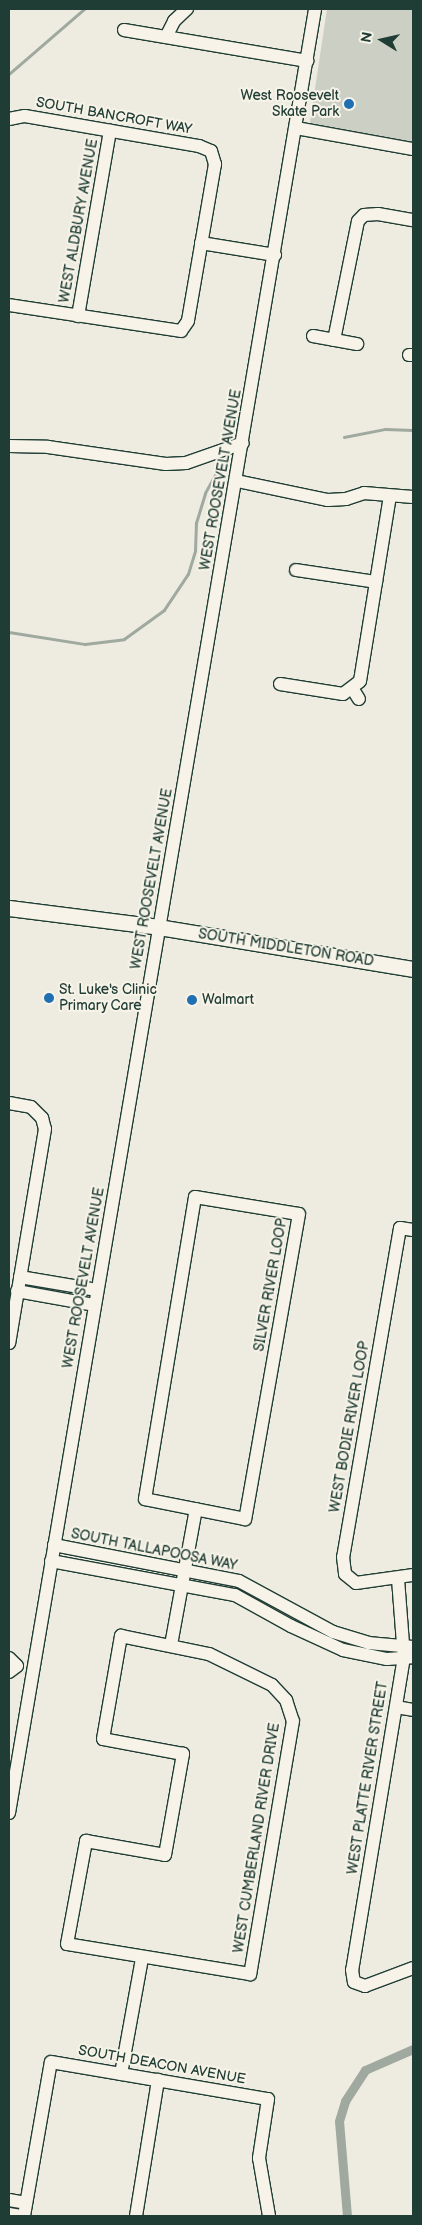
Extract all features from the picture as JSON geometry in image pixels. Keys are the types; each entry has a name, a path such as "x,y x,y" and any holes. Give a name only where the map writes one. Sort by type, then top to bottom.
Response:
{"main road":[{"name":"SOUTH MIDDLETON ROAD","path":"9,908 159,927 413,969"}],"street":[{"path":"166,37 174,21 187,9"},
{"name":"WEST ROOSEVELT AVENUE","path":"9,1813 316,9"},
{"path":"124,30 307,61"},
{"name":"SOUTH BANCROFT WAY","path":"10,118 25,116 211,151 215,164 201,243"},
{"path":"296,128 413,149"},
{"name":"WEST ALDBURY AVENUE","path":"78,316 110,131"},
{"path":"334,340 358,221 364,215 378,214 413,220"},
{"path":"9,305 181,331 188,322 201,243 275,255"},
{"path":"313,336 357,344"},
{"path":"9,446 48,446 166,464 186,462 243,442"},
{"path":"236,481 328,500 346,499 364,493 413,497"},
{"path":"280,684 343,694 355,693 360,681 390,496"},
{"path":"296,570 376,582"},
{"path":"9,1103 31,1107 42,1118 45,1129 9,1342"},
{"name":"SILVER RIVER LOOP","path":"195,1197 299,1214 245,1519 196,1509 145,1500 195,1197"},
{"name":"WEST BODIE RIVER LOOP","path":"413,1230 400,1228 343,1557 345,1574 356,1582 398,1579 413,1575"},
{"path":"20,1277 97,1290"},
{"path":"17,1291 94,1305"},
{"path":"121,2074 142,1958 67,1944 86,1841 165,1855 183,1754 103,1740 121,1636 171,1645 196,1509"},
{"name":"SOUTH TALLAPOOSA WAY","path":"54,1545 239,1581 333,1632 368,1644 408,1652"},
{"name":"SOUTH TALLAPOOSA WAY","path":"51,1560 182,1583 235,1595 291,1626 343,1650 387,1659 408,1652"},
{"name":"WEST PLATTE RIVER STREET","path":"398,1579 408,1652 396,1707 352,1970 354,1982 365,1986 413,1968"},
{"name":"WEST CUMBERLAND RIVER DRIVE","path":"142,1958 250,1974 293,1721 286,1700 272,1685 209,1654 171,1645"},
{"path":"12,1665 34,1669"},
{"path":"396,1707 413,1710"},
{"name":"SOUTH DEACON AVENUE","path":"26,2203 50,2062 268,2098 260,2158 269,2216"},
{"path":"136,2216 158,2080"},
{"path":"9,2200 26,2203 22,2216 9,2214"}],"shaded area":[{"path":"327,9 413,9 413,144 313,126 310,122"}],"waterway":[{"path":"9,74 84,9"},
{"path":"344,437 385,429 413,430"},
{"path":"9,632 85,644 124,639 164,610 188,574 195,551 196,523 205,493 220,466"},
{"path":"347,2216 339,2121 345,2101 365,2070 413,2049"}],"place":[{"name":"West Roosevelt Skate Park","path":"349,104"},
{"name":"St. Luke's Clinic Primary Care","path":"49,998"},
{"name":"Walmart","path":"192,1000"}]}
